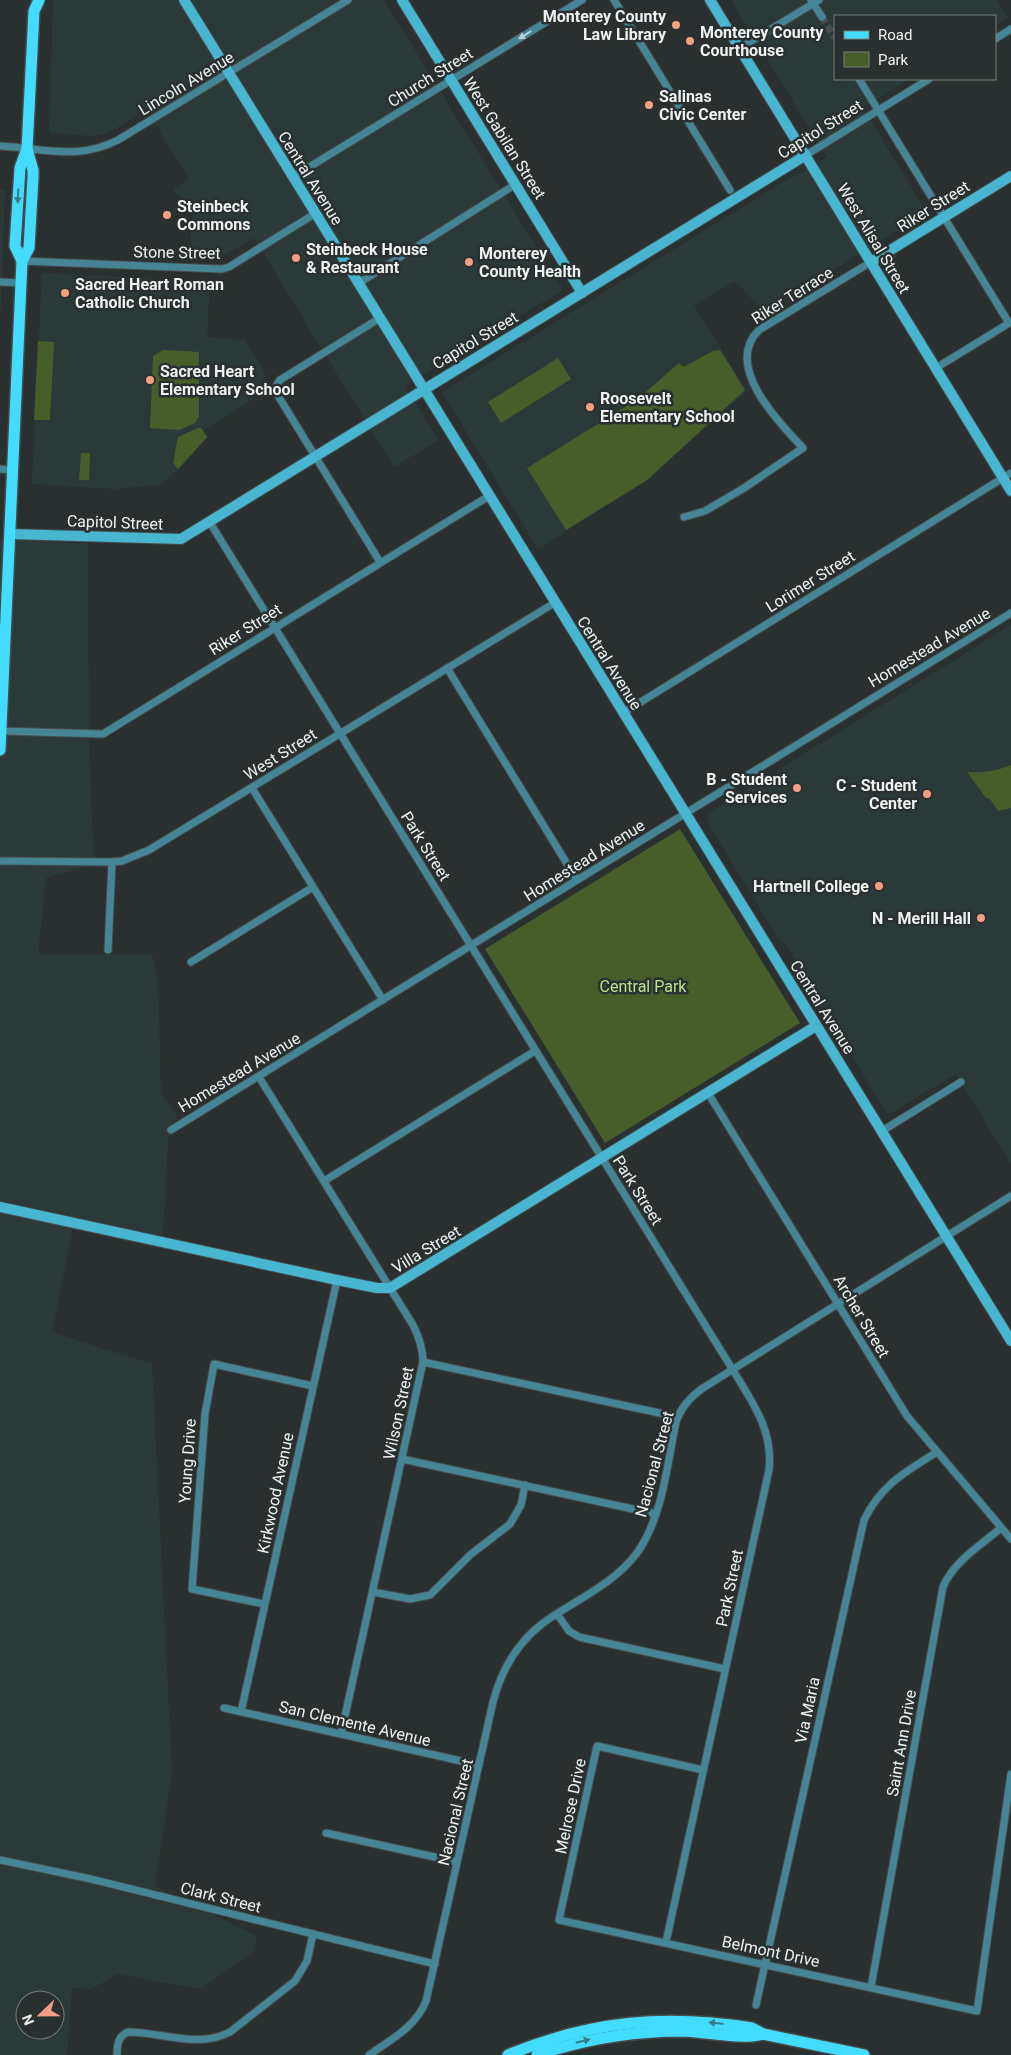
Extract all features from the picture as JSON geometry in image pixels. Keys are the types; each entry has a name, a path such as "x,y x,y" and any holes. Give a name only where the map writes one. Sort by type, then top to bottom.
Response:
{"main road":[{"path":"0,750 22,261 29,248 33,177 27,149 32,6 39,0"},
{"path":"508,2055 570,2033 626,2022 668,2020 696,2021 752,2028 763,2034 864,2055"},
{"path":"537,2055 573,2043 628,2034 661,2031 752,2037 763,2034"}],"street":[{"name":"Central Avenue","path":"184,0 1011,1341"},
{"name":"Lincoln Avenue","path":"0,146 73,153 104,147 348,0"},
{"name":"West Gabilan Street","path":"402,0 582,293"},
{"name":"Church Street","path":"293,177 582,0"},
{"path":"614,0 730,190"},
{"name":"West Alisal Street","path":"710,0 936,368 1007,475 1011,492"},
{"path":"740,48 815,1 822,17"},
{"path":"996,38 1011,29"},
{"path":"860,80 1010,323 936,368"},
{"name":"Capitol Street","path":"10,534 181,539 928,80"},
{"name":"Riker Street","path":"871,262 1011,176"},
{"path":"359,283 516,184"},
{"name":"Stone Street","path":"22,261 222,269 229,267 316,213"},
{"name":"Riker Terrace","path":"684,517 705,511 744,488 802,448 776,418 753,382 746,359 748,345 760,330 871,262"},
{"path":"0,282 22,283"},
{"path":"380,318 280,380 276,386 277,394 380,562"},
{"path":"0,470 13,470"},
{"name":"Lorimer Street","path":"624,713 1007,475"},
{"name":"Riker Street","path":"1,731 103,734 489,496"},
{"name":"Park Street","path":"209,521 602,1157 763,1422 768,1436 770,1462 666,1942"},
{"name":"West Street","path":"0,862 112,862 122,861 150,850 556,602"},
{"name":"Homestead Avenue","path":"171,1130 1011,612"},
{"path":"447,668 577,880"},
{"path":"252,788 383,1000"},
{"path":"108,950 112,862"},
{"path":"191,962 313,886"},
{"name":"Villa Street","path":"0,1207 337,1280 377,1288 390,1288 816,1026"},
{"path":"324,1181 536,1051"},
{"name":"Wilson Street","path":"259,1077 390,1288 417,1333 422,1348 423,1362 341,1734"},
{"path":"882,1131 961,1082"},
{"name":"Archer Street","path":"708,1092 903,1410 1011,1539"},
{"name":"Nacional Street","path":"369,2055 417,2019 426,2002 495,1693 504,1670 526,1639 544,1622 620,1572 642,1546 656,1514 678,1417 686,1402 696,1392 1011,1196"},
{"name":"Kirkwood Avenue","path":"241,1712 337,1280"},
{"path":"423,1362 678,1417"},
{"name":"Young Drive","path":"264,1604 192,1589 204,1422 214,1364 313,1386"},
{"name":"Via Maria","path":"756,2005 864,1520 876,1498 891,1482 937,1452"},
{"path":"402,1459 656,1514"},
{"path":"372,1592 410,1599 430,1595 470,1554 510,1524 521,1505 525,1485"},
{"name":"Saint Ann Drive","path":"871,1987 943,1587 946,1579 956,1566 1000,1528"},
{"path":"557,1614 569,1631 579,1637 725,1669"},
{"name":"San Clemente Avenue","path":"224,1708 479,1765"},
{"name":"Melrose Drive","path":"559,1920 597,1746 703,1770"},
{"name":"Belmont Drive","path":"559,1920 766,1963 977,2010 1011,1774"},
{"path":"326,1833 457,1862"},
{"name":"Clark Street","path":"0,1860 91,1879 435,1964"},
{"path":"117,2055 119,2040 128,2032 204,2040 230,2032 295,1981 307,1961 314,1934"}],"shaded area":[{"path":"53,0 384,0 563,290 405,386 439,440 394,467 254,238 221,257 190,257 192,212 173,189 189,179 146,109 110,132 101,135 52,133 49,131"},
{"path":"731,0 997,0 1008,17 996,24 996,15 834,15 834,80 907,80 863,107 927,213 764,312 735,281 694,305 747,391 649,479 538,549 442,392 796,174 827,157"},
{"path":"0,190 5,190 0,327"},
{"name":"Sacred Heart Elementary School","path":"42,273 210,281 207,337 245,340 266,375 260,384 263,393 204,430 208,437 182,467 159,485 114,489 32,484"},
{"path":"0,538 88,544 89,746 94,864 46,878 38,954 152,954 158,978 161,1093 177,1117 168,1140 163,1235 73,1227 52,1332 152,1364 172,1772 155,1886 257,1936 254,1951 201,1989 117,1974 92,1989 72,1988 67,2055 0,2055"},
{"name":"Hartnell College","path":"1011,625 1011,1164 956,1074 889,1114 887,1113 799,971 799,967 786,943 780,941 707,819 708,814 712,811"}],"green space":[{"path":"38,341 54,342 50,420 34,420"},
{"path":"163,350 199,352 199,416 195,423 179,430 150,428 153,356"},
{"path":"720,350 745,390 647,480 566,530 527,468 638,399 679,363 683,367 713,351"},
{"path":"558,358 571,379 501,423 488,402"},
{"path":"201,428 207,437 178,469 173,463 178,437"},
{"path":"81,453 90,453 89,480 79,480"},
{"path":"1011,765 1011,808 998,811 967,772 990,771"},
{"name":"Central Park","path":"680,829 800,1023 605,1143 485,949"}],"tunnel":[{"path":"822,17 834,36"}],"place":[{"name":"Monterey County Law Library","path":"676,25"},
{"name":"Monterey County Courthouse","path":"690,41"},
{"name":"Salinas Civic Center","path":"649,105"},
{"name":"Steinbeck Commons","path":"167,215"},
{"name":"Steinbeck House & Restaurant","path":"296,258"},
{"name":"Monterey County Health","path":"469,262"},
{"name":"Sacred Heart Roman Catholic Church","path":"65,293"},
{"name":"Sacred Heart Elementary School","path":"150,380"},
{"name":"Roosevelt Elementary School","path":"590,407"},
{"name":"B - Student Services","path":"797,788"},
{"name":"C - Student Center","path":"927,794"},
{"name":"Hartnell College","path":"879,886"},
{"name":"N - Merill Hall","path":"981,918"}]}
